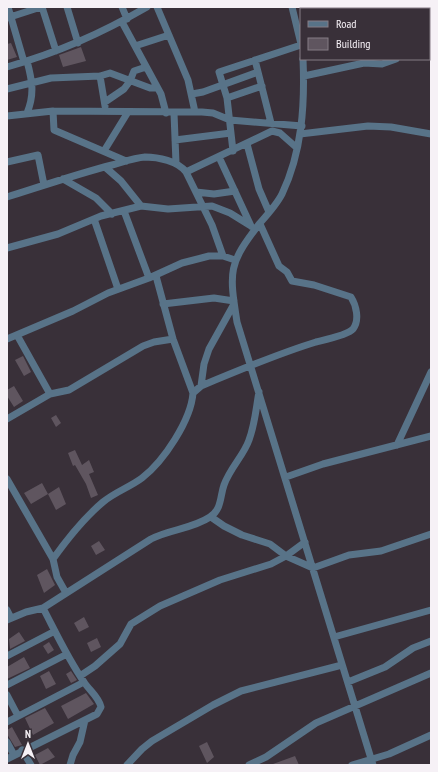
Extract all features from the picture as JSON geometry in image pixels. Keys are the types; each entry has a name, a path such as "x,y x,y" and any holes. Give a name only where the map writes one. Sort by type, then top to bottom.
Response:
{"street":[{"path":"8,7 9,18 32,83 31,103 27,113"},
{"path":"9,18 41,7 56,51"},
{"path":"67,7 78,43"},
{"path":"122,7 125,21 135,46 161,94 166,113"},
{"path":"7,67 78,43 125,21 147,7"},
{"path":"157,7 192,94 195,112"},
{"path":"292,7 300,40"},
{"path":"135,46 169,35"},
{"path":"233,150 230,120 226,98 219,74 220,71 300,44"},
{"path":"255,60 271,123"},
{"path":"303,60 302,126 285,187 260,224 252,229 235,260 231,281 237,322 286,477 372,762"},
{"path":"304,76 364,63 382,64 393,60"},
{"path":"105,102 120,92 130,81 134,71 146,67"},
{"path":"192,94 203,92 258,72"},
{"path":"7,89 51,78 100,76 110,73 150,88 157,88"},
{"path":"100,76 106,112"},
{"path":"226,98 262,86"},
{"path":"7,116 53,111 166,113 195,112 213,113 230,120 302,126"},
{"path":"53,111 54,130 126,161"},
{"path":"104,151 128,112"},
{"path":"174,113 176,163"},
{"path":"300,134 368,126 391,127 431,134"},
{"path":"186,172 272,131 276,131 297,148"},
{"path":"175,140 231,133"},
{"path":"247,144 259,189 269,212"},
{"path":"7,162 38,155 44,185"},
{"path":"7,197 126,161 147,157 176,163 182,166 186,172 223,256"},
{"path":"219,157 252,229"},
{"path":"105,167 121,181 141,206"},
{"path":"63,179 96,198 112,214"},
{"path":"196,192 214,194 235,191"},
{"path":"7,248 58,234 94,219 141,206 168,210 202,206 219,208 252,229"},
{"path":"52,559 68,538 95,509 143,477 157,463 182,425 192,405 193,393 173,339 163,304 153,277 124,211"},
{"path":"94,219 118,289"},
{"path":"193,393 202,386 251,366 346,333 353,329 356,321 355,303 351,297 314,285 292,281 287,272 279,266 260,224"},
{"path":"7,339 118,289 153,277 197,259 223,256 235,260"},
{"path":"163,304 214,298 234,303"},
{"path":"202,386 204,364 209,349 234,303"},
{"path":"17,335 50,394"},
{"path":"7,419 50,394 69,390 143,346 154,342 173,339"},
{"path":"397,446 431,372"},
{"path":"7,610 9,619 26,612 43,608 151,539 165,532 186,529 211,517 221,502 223,485 249,441 259,391"},
{"path":"286,477 323,464 431,436"},
{"path":"7,479 52,559 57,577 66,593"},
{"path":"211,517 224,526 242,535 270,544 286,556 313,568 349,555 381,551 431,534"},
{"path":"7,722 82,679 120,644 131,624 160,606 220,580 271,564 286,556 305,542"},
{"path":"7,759 22,750 97,714 101,707 67,654 43,608"},
{"path":"334,637 431,610"},
{"path":"7,656 55,631"},
{"path":"348,682 385,667 413,648 431,642"},
{"path":"7,685 67,654"},
{"path":"127,765 152,741 213,705 241,691 342,664"},
{"path":"249,765 266,757 316,723 431,673"},
{"path":"7,695 18,716"},
{"path":"70,765 80,742 85,720"},
{"path":"352,765 372,762 410,746 431,735"},
{"path":"7,742 14,755"},
{"path":"22,750 31,765"}],"building":[{"path":"11,43 17,57 7,60 7,44"},
{"path":"81,47 86,61 63,67 59,55"},
{"path":"23,356 31,372 24,376 15,360"},
{"path":"14,386 23,401 14,407 7,396 7,390"},
{"path":"56,415 61,423 56,427 51,418"},
{"path":"75,450 82,465 89,460 94,472 89,474 98,495 91,498 86,484 75,465 73,466 68,453"},
{"path":"42,483 48,494 31,504 24,493"},
{"path":"59,487 66,504 56,510 48,494"},
{"path":"99,541 105,550 96,555 91,546"},
{"path":"47,569 55,585 44,593 37,575"},
{"path":"84,617 89,627 79,632 74,623"},
{"path":"19,632 25,641 10,649 9,639"},
{"path":"97,638 101,647 91,652 87,643"},
{"path":"49,642 54,650 48,654 43,646"},
{"path":"24,657 30,668 7,679 7,667"},
{"path":"49,671 56,684 46,689 40,676"},
{"path":"71,671 77,680 71,683 66,674"},
{"path":"86,693 94,704 68,719 61,706"},
{"path":"45,708 54,723 33,735 25,718"},
{"path":"12,727 22,745 15,747 7,734 7,730"},
{"path":"207,742 214,757 207,763 199,746"},
{"path":"48,748 55,757 40,765 35,755"},
{"path":"295,756 299,765 273,764"}]}
